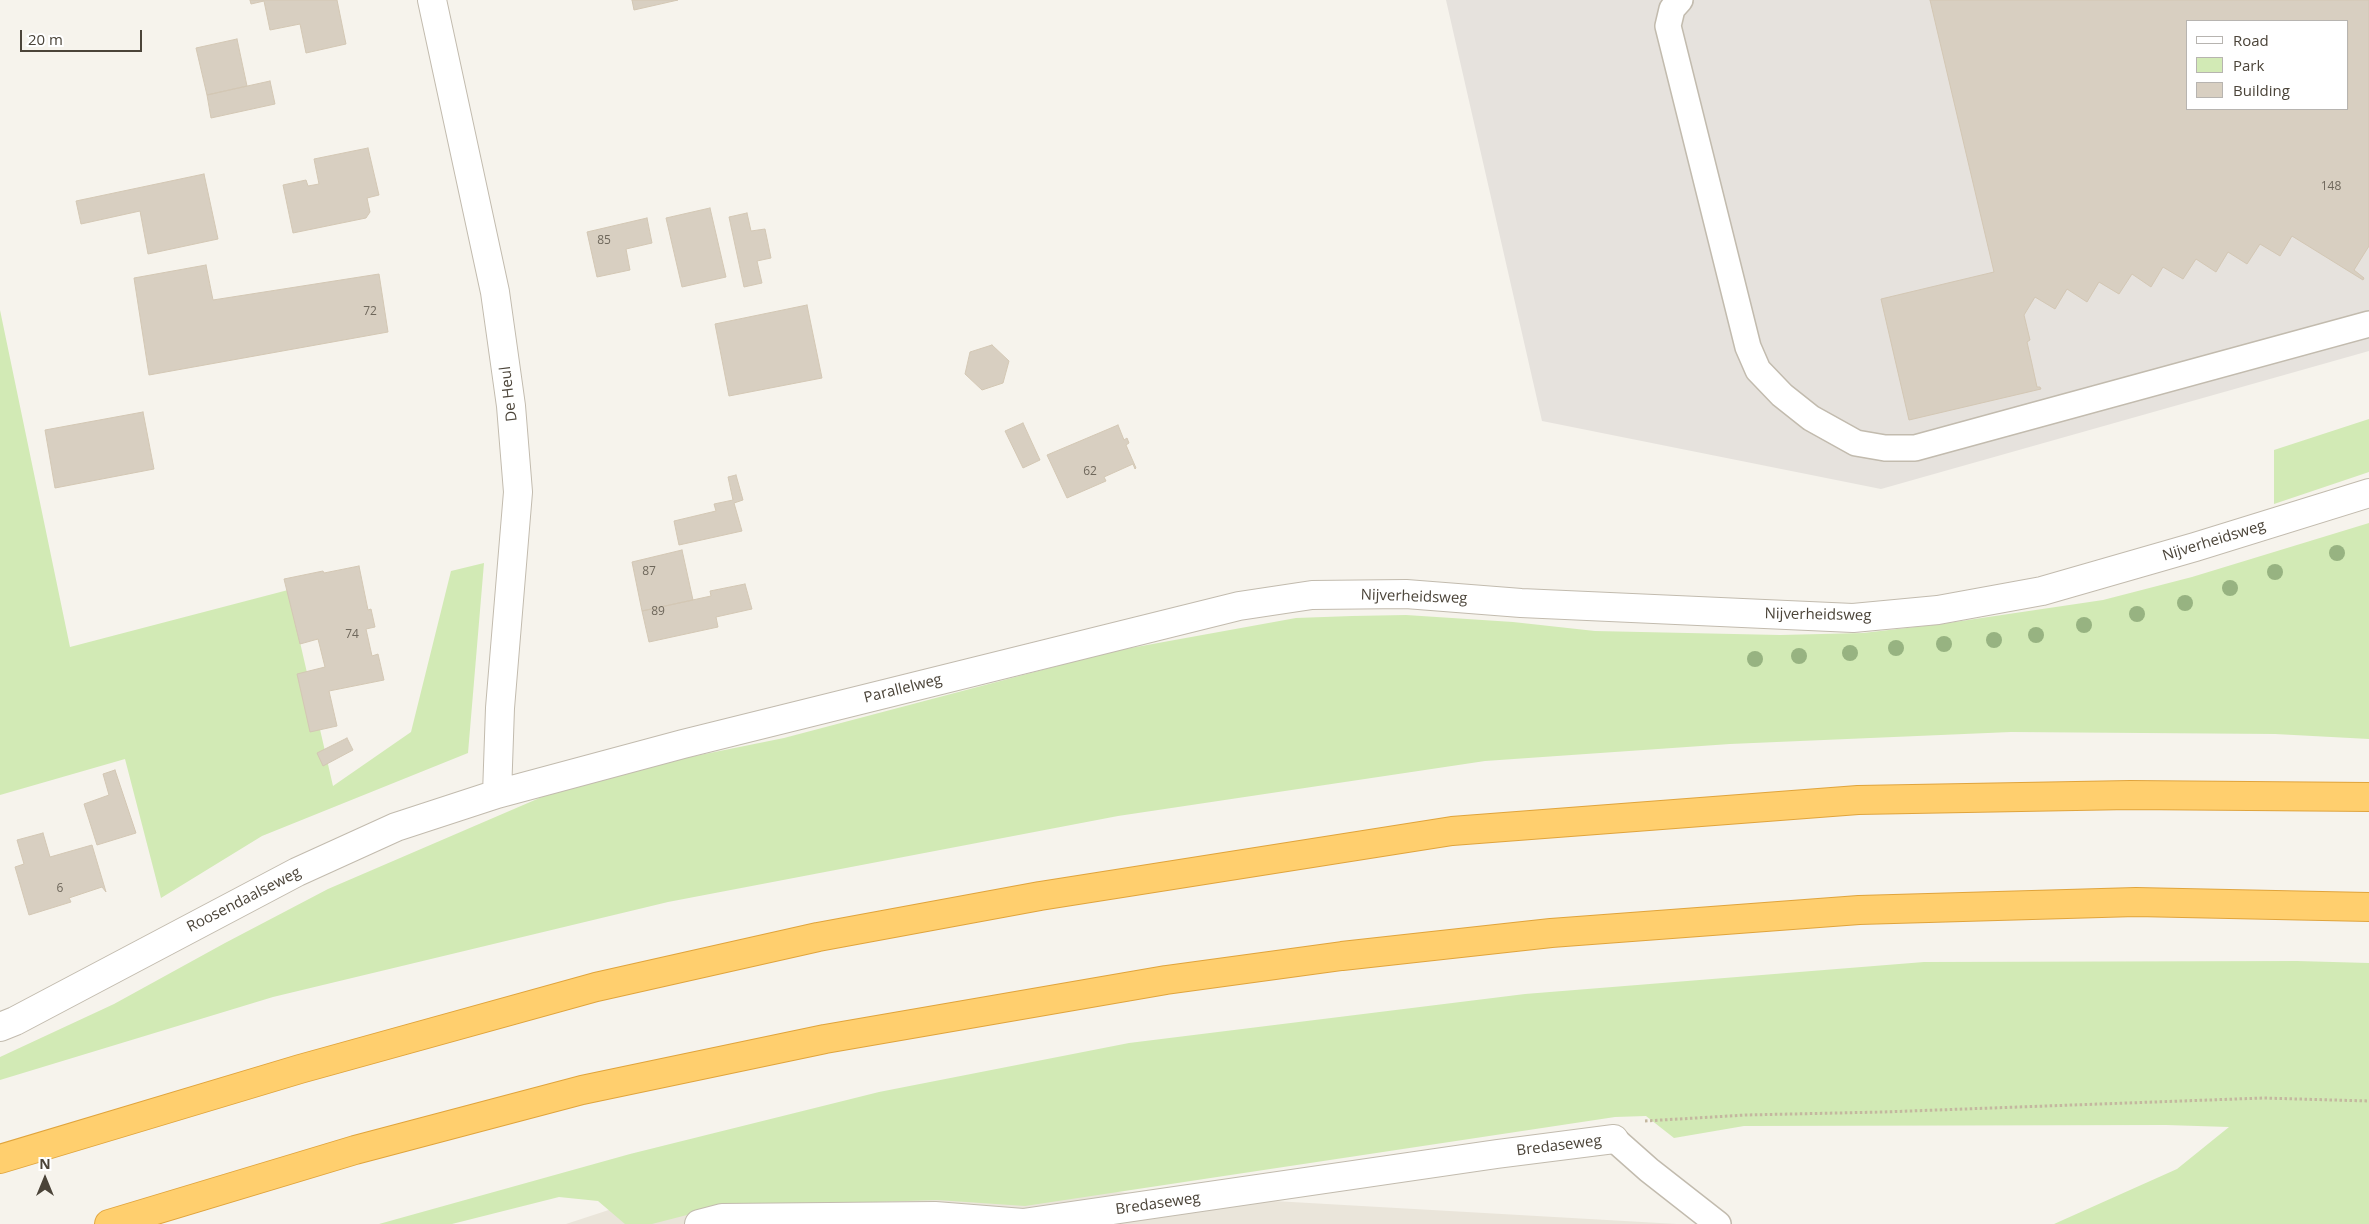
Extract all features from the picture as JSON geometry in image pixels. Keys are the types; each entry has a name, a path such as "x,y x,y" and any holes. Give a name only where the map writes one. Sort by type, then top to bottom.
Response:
{"highway":[{"path":"0,1159 300,1069 596,987 818,937 1040,896 1452,831 1858,800 2130,795 2369,797"},
{"path":"109,1224 355,1150 582,1090 825,1039 1166,980 1342,956 1551,933 1859,910 2136,902 2369,907"}],"street":[{"name":"De Heul","path":"432,0 495,292 513,425 518,492 500,708 497,794"},
{"name":"Nijverheidsweg","path":"1312,595 1406,594 1521,603 1853,618 1919,612 2042,591 2195,548 2369,493"},
{"name":"Parallelweg","path":"497,794 683,744 1239,606 1312,595"},
{"name":"Roosendaalseweg","path":"0,1027 15,1021 298,872 396,827 497,794"},
{"name":"Bredaseweg","path":"700,1224 722,1218 925,1216 1023,1223 1614,1139"}],"lane":[{"path":"1680,0 1672,9 1668,26 1748,346 1758,370 1782,395 1812,418 1856,443 1885,448 1915,448 2369,324"},
{"path":"1614,1139 1649,1170 1718,1224"}],"path":[{"path":"1614,1139 1646,1120 2263,1098 2369,1101"}],"shaded area":[{"path":"1446,0 2369,0 2369,351 1881,489 1542,421"},
{"path":"731,1170 1677,1224 566,1224"}],"green space":[{"path":"0,310 70,647 288,590 333,786 411,732 451,571 484,563 468,753 262,836 161,898 125,759 0,795"},
{"path":"2369,419 2369,472 2274,504 2274,450"},
{"path":"2369,523 2369,739 2275,734 2011,732 1730,744 1485,761 1118,816 668,902 273,997 0,1080 0,1057 114,1004 328,889 586,778 784,738 1114,651 1296,618 1352,616 1406,615 1513,622 1595,631 1780,635 1863,633 1941,624 2103,600 2192,577"},
{"path":"2297,961 2369,963 2369,1224 2054,1224 2177,1169 2229,1127 2166,1125 1744,1126 1674,1138 1646,1116 1615,1117 1025,1206 937,1200 718,1207 652,1224 625,1224 598,1201 559,1197 452,1224 379,1224 630,1154 879,1092 1129,1043 1525,994 1924,962"}],"building":[{"path":"250,0 337,0 346,44 306,53 300,24 270,30 264,1 251,4"},
{"path":"632,0 678,0 634,10"},
{"path":"1930,0 2369,0 2369,246 2354,270 2364,278 2363,280 2292,236 2280,256 2260,244 2247,264 2228,252 2216,272 2196,259 2183,279 2163,267 2151,287 2132,274 2119,294 2099,282 2087,302 2067,289 2055,309 2035,297 2024,315 2030,340 2027,342 2037,387 2041,389 1909,420 1881,299 1994,272"},
{"path":"237,39 247,86 207,95 196,48"},
{"path":"270,81 275,104 211,118 207,95"},
{"path":"368,148 379,195 367,198 370,212 366,218 293,233 283,185 306,180 308,186 319,184 314,159"},
{"path":"204,174 218,239 148,254 140,211 81,224 76,201"},
{"path":"710,208 726,277 682,287 666,218"},
{"path":"747,213 751,231 765,229 771,258 757,261 762,283 744,287 729,217"},
{"path":"647,218 652,243 626,249 630,270 597,277 587,232"},
{"path":"206,265 213,300 379,274 388,332 149,375 134,278"},
{"path":"807,305 822,378 729,396 715,324"},
{"path":"992,345 1009,361 1003,383 982,390 965,374 970,352"},
{"path":"143,412 154,469 55,488 45,430"},
{"path":"1023,423 1040,460 1023,468 1005,431"},
{"path":"1118,425 1124,440 1127,438 1129,443 1126,445 1136,468 1133,464 1104,477 1106,481 1067,498 1047,455"},
{"path":"736,475 743,500 734,503 742,531 679,545 674,521 716,511 714,504 733,500 728,477"},
{"path":"682,550 693,600 642,611 632,562"},
{"path":"359,566 368,610 371,609 375,627 366,629 372,656 378,654 384,680 329,691 337,726 310,732 297,674 325,667 318,639 300,644 284,579"},
{"path":"745,584 752,609 716,617 718,627 649,642 642,611 711,596 710,591"},
{"path":"347,738 353,750 323,766 317,753"},
{"path":"115,770 136,833 97,845 84,804 109,795 103,774"},
{"path":"43,833 50,857 92,845 106,892 102,887 69,898 71,902 29,915 15,867 24,864 17,840"}]}
